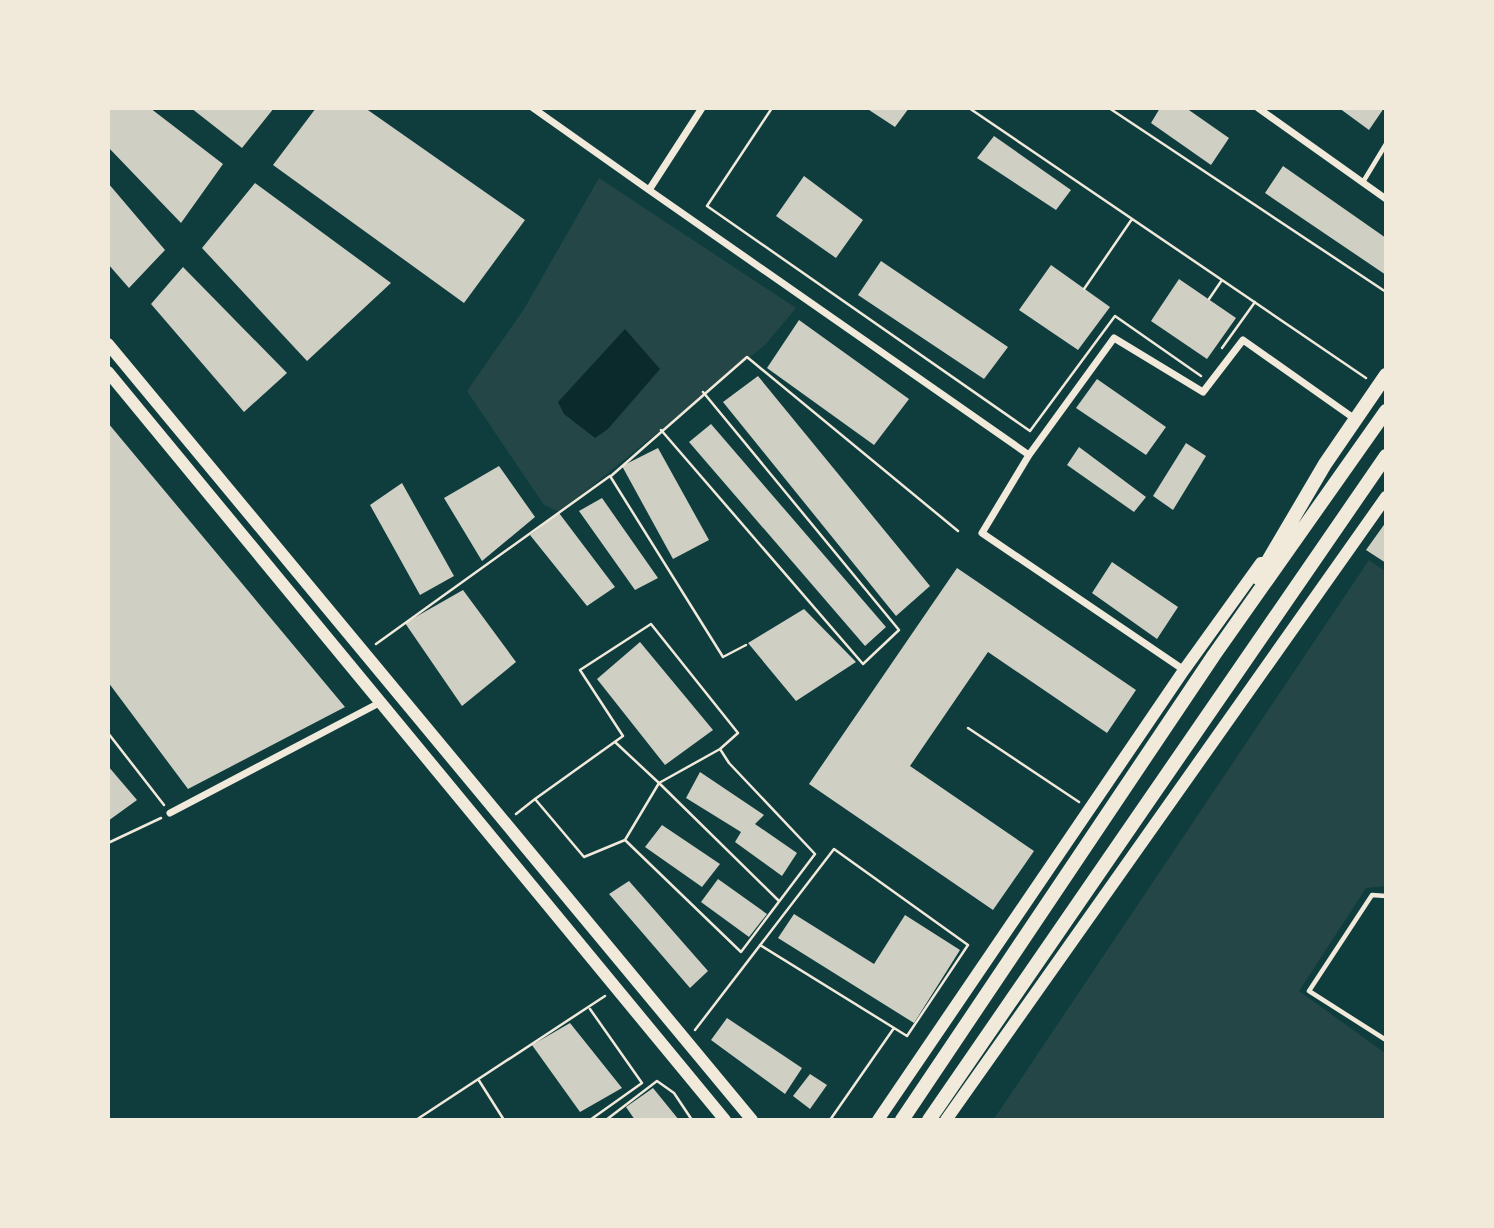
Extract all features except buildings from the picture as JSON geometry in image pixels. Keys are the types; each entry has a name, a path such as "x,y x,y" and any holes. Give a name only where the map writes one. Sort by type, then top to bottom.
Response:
{"highway":[{"path":"1214,655 1325,464 1381,381"},
{"path":"902,1119 1214,655 1385,411"},
{"path":"929,1119 1385,456"}],"main road":[{"path":"108,344 752,1119"},
{"path":"108,372 725,1119"},
{"path":"878,1119 1381,381"},
{"path":"946,1119 1385,497"}],"street":[{"path":"533,108 1028,455"},
{"path":"649,190 702,108"},
{"path":"1258,108 1385,199"},
{"path":"1184,670 982,533 1028,455 1114,338 1203,391 1243,340 1355,419"},
{"path":"170,813 381,702"}],"lane":[{"path":"1363,183 1385,144"},
{"path":"1385,896 1371,895 1309,991 1385,1040"}],"path":[{"path":"772,108 707,206 1030,431 1115,316 1201,376"},
{"path":"969,108 1255,302 1381,381"},
{"path":"1109,108 1385,292"},
{"path":"1084,289 1132,219"},
{"path":"1209,299 1223,280"},
{"path":"1216,355 1255,302"},
{"path":"364,652 610,476 703,392 747,357 958,531"},
{"path":"661,430 863,664 899,630 703,392"},
{"path":"610,476 723,657 746,645"},
{"path":"506,823 535,799 623,736 580,670 651,624 738,733 720,749 659,783 625,840 584,857 535,799"},
{"path":"968,728 1090,809"},
{"path":"108,733 170,813 108,843"},
{"path":"615,742 779,901"},
{"path":"625,840 741,952 815,854 720,749"},
{"path":"687,1041 760,945 834,849 968,945 907,1036 760,945"},
{"path":"416,1119 589,1009 616,988"},
{"path":"589,1009 642,1083 590,1119"},
{"path":"830,1119 894,1028"},
{"path":"478,1079 504,1119"},
{"path":"606,1119 657,1081 674,1093 692,1119"}],"shaded area":[{"path":"599,178 796,308 765,345 560,512 544,505 467,391 524,309"},
{"path":"625,329 660,369 608,429 595,438 564,414 558,402"},
{"path":"1369,560 1385,571 1385,886 1366,888 1299,991 1385,1053 1385,1119 994,1119"}]}
